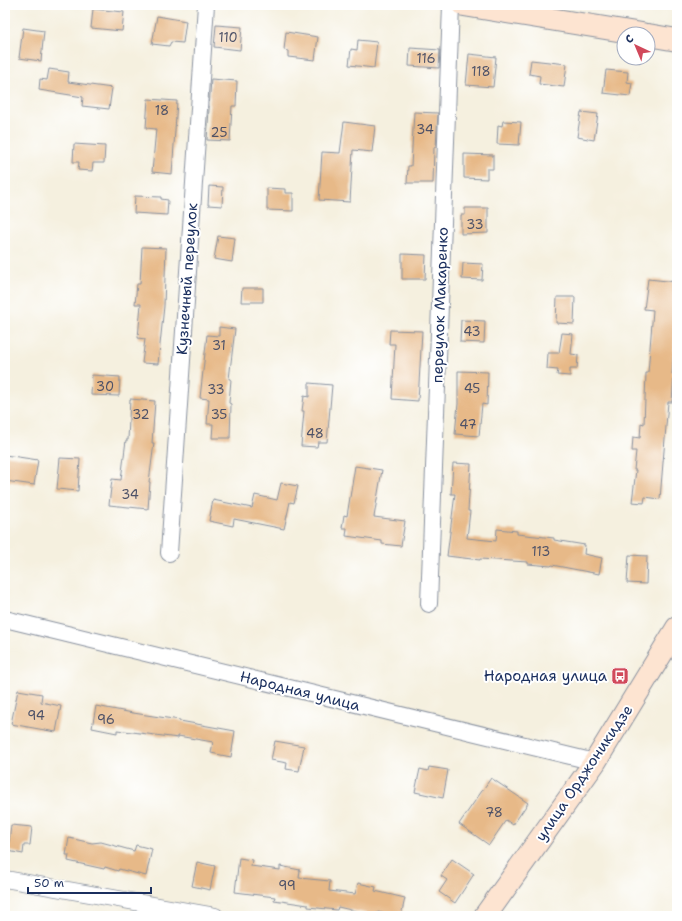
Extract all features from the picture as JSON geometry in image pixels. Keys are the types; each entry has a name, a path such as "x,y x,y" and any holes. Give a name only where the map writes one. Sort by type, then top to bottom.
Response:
{"main road":[{"path":"464,5 616,30"},
{"path":"656,36 677,40"},
{"name":"улица Орджоникидзе","path":"485,916 595,762 677,628"}],"street":[{"name":"Кузнечный переулок","path":"169,553 206,5"},
{"name":"переулок Макаренко","path":"429,604 451,5"},
{"name":"Народная улица","path":"5,619 595,762"},
{"path":"5,879 215,916"}],"building":[{"path":"93,9 124,12 122,31 91,28"},
{"path":"157,16 186,21 183,43 171,42 169,46 152,44"},
{"path":"216,25 242,27 240,50 214,47"},
{"path":"23,28 44,31 41,61 19,58"},
{"path":"286,32 318,37 315,60 288,57 288,51 284,50"},
{"path":"358,40 377,42 374,68 349,65 351,49 357,50"},
{"path":"410,48 440,50 439,68 409,66"},
{"path":"469,54 496,57 493,87 466,85"},
{"path":"531,60 567,64 564,87 539,84 540,76 529,74"},
{"path":"49,69 69,72 68,82 112,88 109,109 82,106 83,97 39,90 40,79 47,80"},
{"path":"606,70 628,72 627,82 632,83 630,96 603,93"},
{"path":"211,79 237,81 236,106 232,106 230,141 207,140"},
{"path":"148,99 177,101 172,174 152,172 156,129 146,128"},
{"path":"414,112 438,113 436,147 434,147 433,183 407,183 408,166 411,166"},
{"path":"581,112 598,114 594,140 577,137"},
{"path":"503,121 521,122 519,145 497,144 498,125 502,126"},
{"path":"344,122 375,126 372,152 353,150 350,202 319,200 322,152 340,153"},
{"path":"74,144 105,146 104,163 93,163 92,171 78,170 79,162 73,162"},
{"path":"464,154 493,155 493,169 487,169 487,179 464,178"},
{"path":"209,186 223,187 222,206 208,205"},
{"path":"267,188 285,189 285,193 293,193 293,211 267,210"},
{"path":"135,196 161,197 161,199 168,200 167,215 134,213"},
{"path":"465,208 488,208 488,233 461,234 461,215 465,215"},
{"path":"218,236 235,238 232,262 214,259"},
{"path":"142,247 166,248 164,306 158,364 142,363 145,339 138,338 141,304 135,304 137,284 140,284"},
{"path":"402,254 426,255 425,279 402,279"},
{"path":"463,263 483,264 482,280 462,279"},
{"path":"648,279 677,282 677,310 672,374 674,374 672,402 668,402 660,499 645,497 644,503 632,502 636,470 634,470 636,451 632,451 633,437 640,438 641,423 644,424 646,373 648,373 653,310 644,309"},
{"path":"242,288 263,288 263,302 241,302"},
{"path":"557,297 575,297 574,324 556,323"},
{"path":"461,320 485,321 484,343 460,342"},
{"path":"219,327 235,329 229,379 231,379 229,403 231,404 230,438 212,438 213,424 207,424 209,399 200,398 207,335 219,336"},
{"path":"390,330 422,331 418,401 392,399 395,344 389,344"},
{"path":"562,333 573,334 571,354 578,355 577,369 570,369 570,376 557,375 558,370 547,369 548,353 559,353"},
{"path":"458,371 488,372 487,405 482,404 479,436 455,434 458,404"},
{"path":"92,375 120,377 119,396 91,395"},
{"path":"309,383 332,385 327,442 318,442 317,447 301,446 304,411 302,411 304,396 309,397"},
{"path":"130,399 155,401 152,443 154,443 149,482 148,509 109,505 112,479 121,480 126,440 128,440"},
{"path":"5,455 38,460 34,485 5,481"},
{"path":"60,458 80,459 78,491 57,489"},
{"path":"453,463 471,464 468,511 470,511 467,538 496,541 497,529 517,531 517,534 554,538 554,540 585,545 584,554 602,558 599,574 552,565 528,564 528,562 480,560 447,556 455,494 451,494"},
{"path":"355,466 382,470 374,517 405,521 401,546 382,544 382,541 346,536 347,528 342,528 344,515 347,516"},
{"path":"281,483 298,486 294,503 290,502 284,529 234,519 233,526 209,521 213,500 252,508 255,495 277,500"},
{"path":"629,555 647,556 646,584 627,583"},
{"path":"18,690 42,694 41,702 61,706 56,732 11,724"},
{"path":"96,706 235,731 231,757 211,753 213,742 178,736 178,738 117,730 117,733 92,728"},
{"path":"275,741 304,746 299,771 286,769 287,763 271,760"},
{"path":"429,767 448,770 443,798 415,792 420,769 428,771"},
{"path":"491,778 528,803 513,825 506,820 489,845 459,824"},
{"path":"11,825 32,827 30,845 24,845 23,854 8,851"},
{"path":"69,838 92,843 101,842 134,851 136,845 152,849 146,876 119,869 118,871 105,867 104,869 68,861 69,855 66,855"},
{"path":"239,858 252,860 251,866 280,870 280,866 300,870 299,878 330,881 329,891 355,894 358,883 376,887 375,891 405,898 401,916 393,916 378,912 377,916 338,907 337,910 308,907 308,905 274,900 275,897 235,892"},
{"path":"452,859 474,874 455,903 439,892 447,880 441,876"},
{"path":"197,862 215,866 210,890 192,886"}],"place":[{"name":"Народная улица","path":"620,676"}]}
